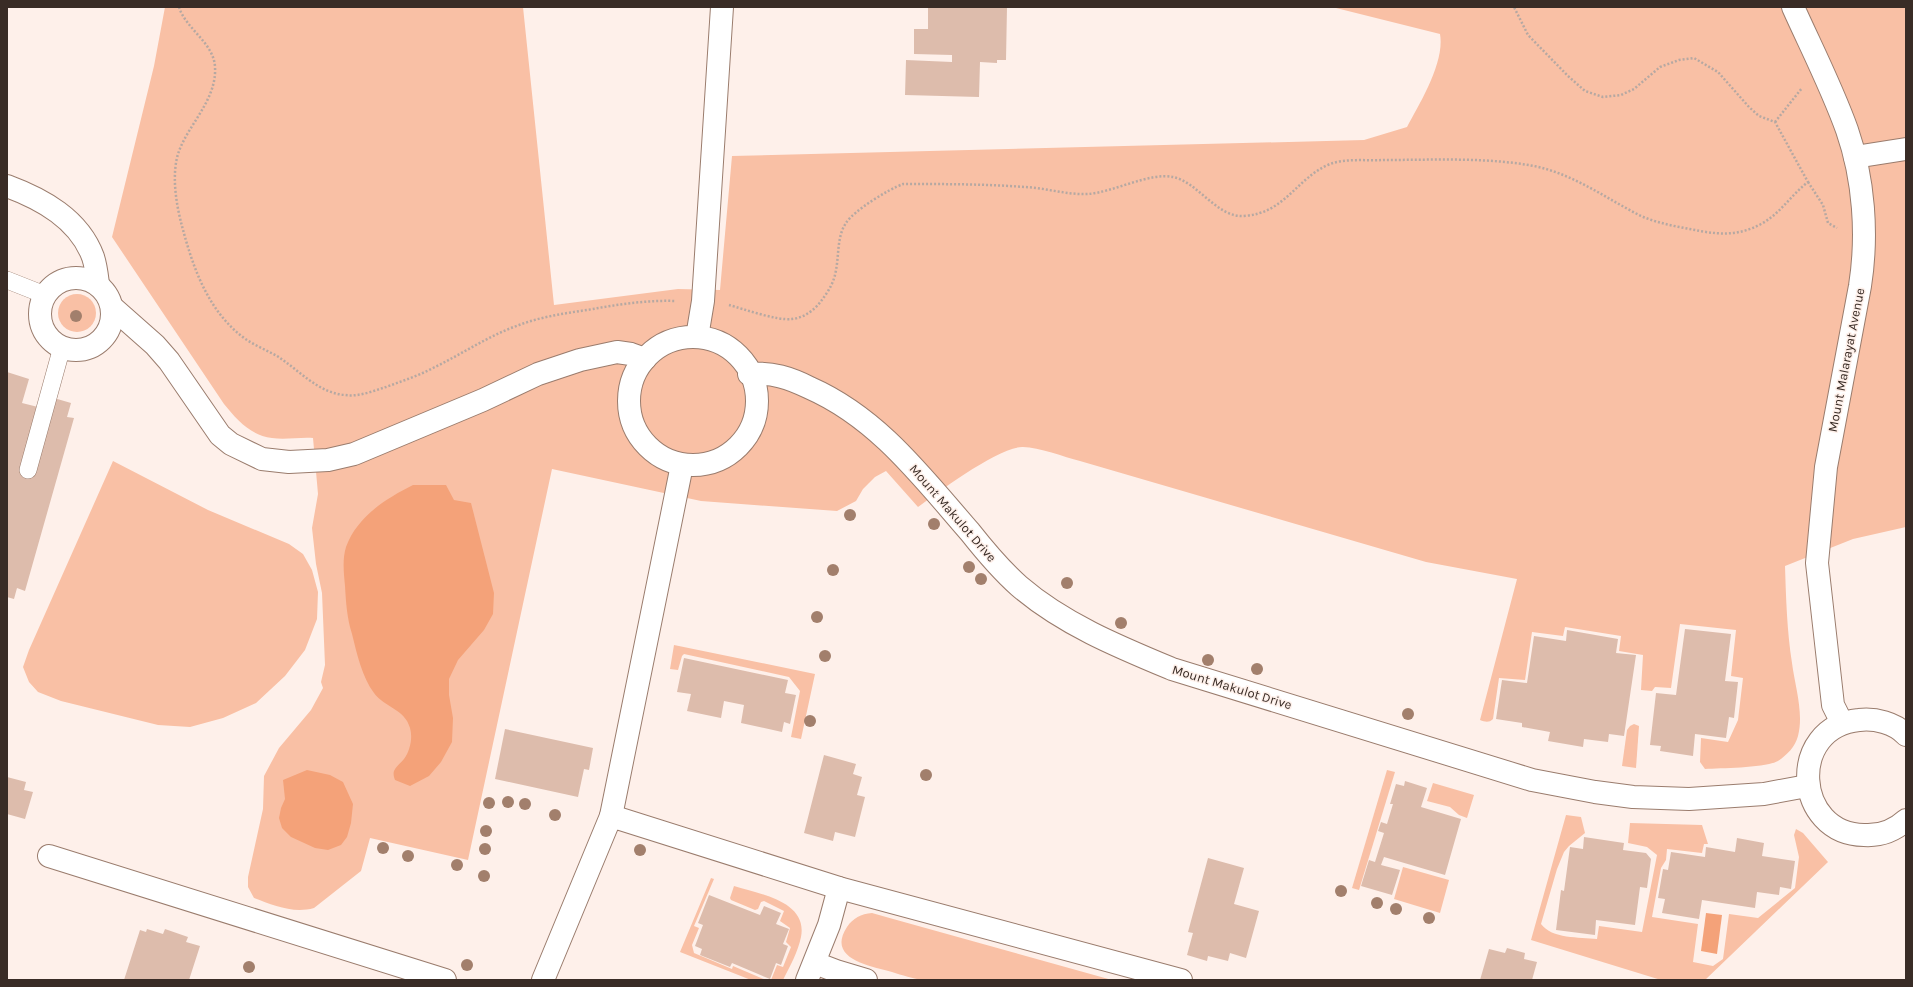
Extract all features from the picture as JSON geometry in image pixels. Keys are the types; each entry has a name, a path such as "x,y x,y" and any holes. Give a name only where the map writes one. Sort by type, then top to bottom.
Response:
{"street":[{"path":"697,337 703,301 722,7"},
{"name":"Mount Malarayat Avenue","path":"1793,7 1847,130 1855,157 1861,192 1864,230 1864,257 1860,286 1826,467 1817,563 1833,705 1842,723"},
{"path":"1855,157 1906,149"},
{"path":"7,186 34,196 70,222 83,238 93,257 98,284"},
{"path":"73,277 86,278 98,284 107,295 112,307 112,321 107,333 98,344 86,349 72,350 62,347 48,338 41,326 39,312 42,299 50,288 60,280 73,277"},
{"path":"112,307 155,345 169,361 220,435 231,444 262,458 289,462 328,460 354,454 483,400 538,374 580,360 617,352 631,354 645,359"},
{"path":"697,337 715,341 731,350 744,363 754,383 757,404 752,426 741,444 724,458 704,465 682,465 662,458 645,444 633,426 628,405 630,384 639,364 654,350 674,340 697,337"},
{"name":"Mount Makulot Drive","path":"749,374 764,373 788,377 829,396 862,418 910,462 994,561 1019,586 1050,609 1089,632 1128,651 1172,669 1532,780 1574,788 1633,796 1688,799 1764,794 1808,786"},
{"path":"543,980 611,816 682,465"},
{"path":"1904,825 1876,836 1857,835 1839,830 1824,819 1814,804 1808,786 1807,769 1812,753 1820,739 1842,723 1850,720 1869,719 1888,723 1906,736"},
{"path":"611,816 839,888 1181,980"},
{"path":"49,856 445,980"},
{"path":"839,888 829,925 811,971 836,971 866,980"}],"lane":[{"path":"7,280 45,295"},
{"path":"28,470 62,347"}],"path":[{"path":"179,7 181,14 198,34 215,65 215,75 210,93 178,153 176,171 180,219 189,253 201,282 219,314 229,326 245,339 278,357 320,387 334,394 347,396 366,394 433,368 478,343 518,325 549,316 649,302 703,301 719,302 790,320 804,316 814,309 831,287 836,272 840,239 845,224 850,216 893,188 903,184 1026,187 1084,194 1103,192 1158,176 1174,177 1186,183 1226,210 1242,216 1265,212 1275,207 1285,200 1304,182 1330,164 1349,161 1419,160 1497,162 1533,166 1564,174 1642,216 1672,226 1728,234 1747,231 1774,216 1795,193 1808,182"},
{"path":"1514,7 1528,36 1585,91 1603,97 1620,94 1634,89 1660,67 1679,60 1694,58 1718,72 1759,116 1775,122 1808,182 1823,205 1828,223 1840,229 1864,230"},
{"path":"1775,122 1798,92 1808,83 1824,76"}],"shaded area":[{"path":"165,7 523,7 554,305 678,289 720,290 732,156 1364,140 1407,127 1435,69 1441,45 1440,34 1332,7 1906,7 1906,527 1853,539 1785,566 1789,639 1800,709 1800,727 1797,740 1787,753 1778,761 1772,763 1732,768 1705,769 1700,762 1701,738 1728,742 1738,720 1743,678 1731,676 1736,630 1680,624 1671,688 1655,687 1652,691 1641,690 1643,655 1619,651 1621,636 1565,627 1563,636 1532,632 1525,680 1499,678 1493,719 1485,722 1480,720 1517,579 1426,562 1044,450 1023,447 1000,454 969,471 918,507 886,471 875,477 863,489 856,501 837,511 701,501 552,469 468,860 370,838 361,871 314,908 298,910 276,906 254,898 248,887 248,877 263,809 264,776 279,748 311,710 323,688 321,682 325,665 322,593 316,564 312,528 318,494 313,438 277,439 264,436 257,434 245,426 234,416 224,404 112,237 154,66"},
{"path":"77,294 90,300 96,313 90,326 77,332 64,326 58,313 64,300"},
{"path":"113,461 208,510 289,544 303,554 312,570 318,592 317,619 305,650 285,676 256,703 223,718 190,727 158,725 61,701 38,692 29,682 23,667 29,650"},
{"path":"413,485 446,485 454,500 471,503 494,593 493,614 484,630 458,660 449,679 449,695 453,718 452,742 441,762 429,776 410,786 395,780 394,771 406,756 409,748 411,740 410,728 404,716 378,698 370,687 363,673 350,628 346,598 344,562 346,547 351,536 365,518 392,496"},
{"path":"674,645 815,674 801,739 791,737 800,691 789,677 684,654 678,670 670,669"},
{"path":"1634,724 1639,726 1636,768 1622,766 1627,730"},
{"path":"307,770 330,775 343,782 353,804 351,823 347,837 341,845 328,850 315,848 291,837 282,828 279,818 285,799 283,780"},
{"path":"1387,770 1395,772 1359,890 1352,888"},
{"path":"1433,783 1474,795 1467,818 1459,815 1450,807 1427,801"},
{"path":"1566,815 1581,817 1585,833 1564,852 1557,869 1541,924 1546,929 1559,935 1597,939 1599,926 1642,932 1657,855 1647,847 1628,843 1630,823 1702,825 1708,844 1704,844 1702,853 1667,849 1666,860 1661,868 1652,917 1698,924 1693,962 1713,966 1723,959 1729,914 1758,918 1795,888 1799,857 1794,835 1796,829 1803,833 1828,862 1705,980 1661,980 1531,940"},
{"path":"1403,867 1449,880 1440,913 1394,899"},
{"path":"711,878 714,879 694,926 699,928 692,945 694,953 732,969 733,966 766,980 751,980 680,952"},
{"path":"734,886 780,901 797,915 801,925 800,943 783,980 771,980 777,965 783,967 791,947 786,942 790,928 780,921 784,911 764,901 761,902 758,909 755,910 731,900 730,898"},
{"path":"872,913 1112,980 939,981 908,977 863,964 846,954 842,947 842,938 849,924 864,914"},
{"path":"1706,913 1722,915 1717,954 1701,951"}],"building":[{"path":"928,7 1007,7 1006,60 997,60 997,63 980,62 979,97 905,95 906,60 952,62 952,55 914,54 914,29 928,29"},
{"path":"7,372 29,379 22,403 38,407 47,396 71,403 67,417 74,418 25,591 17,588 14,599 7,597"},
{"path":"1685,629 1731,634 1725,681 1738,682 1734,718 1729,717 1726,738 1695,734 1693,756 1660,751 1661,746 1650,745 1656,693 1676,695"},
{"path":"1567,630 1618,639 1616,653 1636,655 1624,736 1609,734 1608,742 1584,739 1583,747 1548,741 1550,732 1522,727 1522,723 1496,719 1502,680 1527,683 1534,636 1566,641"},
{"path":"684,658 788,680 785,693 796,695 790,724 784,722 782,732 741,723 744,705 724,701 721,718 687,711 691,694 677,692"},
{"path":"505,729 593,748 589,770 584,769 578,797 495,779"},
{"path":"824,755 856,764 853,774 862,777 857,795 865,797 855,837 835,832 833,841 804,833"},
{"path":"7,777 26,782 24,790 33,792 25,819 7,814"},
{"path":"1405,781 1427,788 1421,807 1461,819 1445,875 1384,857 1381,865 1400,870 1392,895 1361,886 1369,860 1375,862 1384,833 1378,831 1381,822 1387,824 1393,804 1390,804 1396,784 1404,786"},
{"path":"1584,837 1624,843 1623,850 1646,853 1651,859 1647,888 1640,887 1635,925 1596,920 1595,935 1556,930 1561,890 1564,891 1570,847 1583,849"},
{"path":"1737,838 1764,843 1762,856 1795,861 1791,889 1780,887 1779,895 1757,892 1755,908 1702,900 1699,919 1662,913 1665,899 1658,898 1663,869 1668,870 1671,852 1705,857 1706,847 1735,852"},
{"path":"1208,858 1244,868 1234,904 1259,911 1246,958 1230,953 1228,961 1208,956 1207,961 1187,955 1193,933 1188,932"},
{"path":"709,895 760,915 764,906 781,913 776,924 789,929 783,944 788,946 781,965 776,963 770,979 732,963 730,967 700,955 702,949 695,946 703,925 698,923"},
{"path":"147,929 163,934 165,929 188,937 186,942 200,946 189,980 124,980 140,930 146,932"},
{"path":"1507,948 1525,953 1524,959 1537,962 1532,980 1480,980 1489,949 1505,953"}]}
